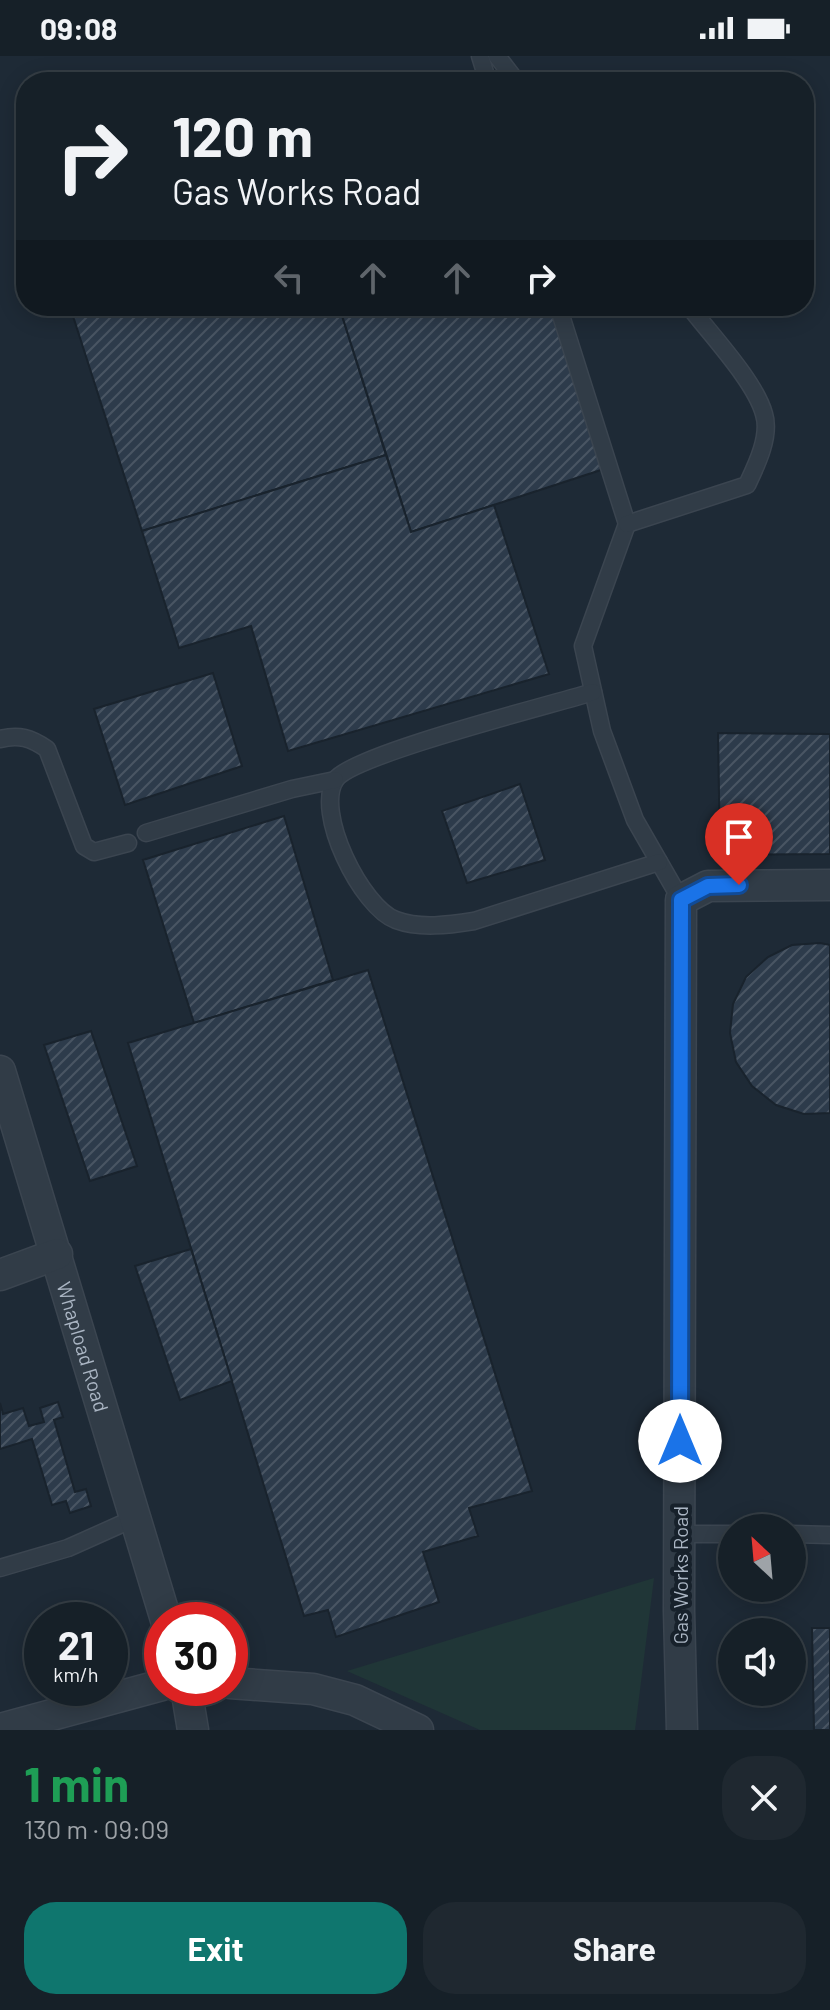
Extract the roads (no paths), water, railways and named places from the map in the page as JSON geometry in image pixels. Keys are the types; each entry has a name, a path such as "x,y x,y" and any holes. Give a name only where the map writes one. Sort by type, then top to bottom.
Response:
{"street":[{"path":"681,900 708,886 830,885"},
{"name":"Gas Works Road","path":"681,900 679,1534 682,1730"},
{"name":"Whapload Road","path":"0,1071 161,1602"},
{"path":"0,1275 57,1254"},
{"path":"248,1684 313,1689 355,1700 418,1730"},
{"path":"0,1729 144,1690"},
{"path":"189,1706 193,1730"}],"lane":[{"path":"497,56 509,72"},
{"path":"561,316 627,524 583,646 602,731 635,820 681,900"},
{"path":"627,524 747,485 762,454 765,415 747,382 697,316"},
{"path":"146,833 292,789 335,780 351,767 391,751 593,692"},
{"path":"0,739 14,736 33,740 47,749 84,846 94,852 128,843"},
{"path":"335,780 329,797 331,815 344,856 358,883 378,908 395,920 443,927 474,921 659,862"},
{"path":"0,1568 68,1548 135,1518"},
{"path":"679,1534 718,1534"},
{"path":"806,1534 830,1535"}]}
